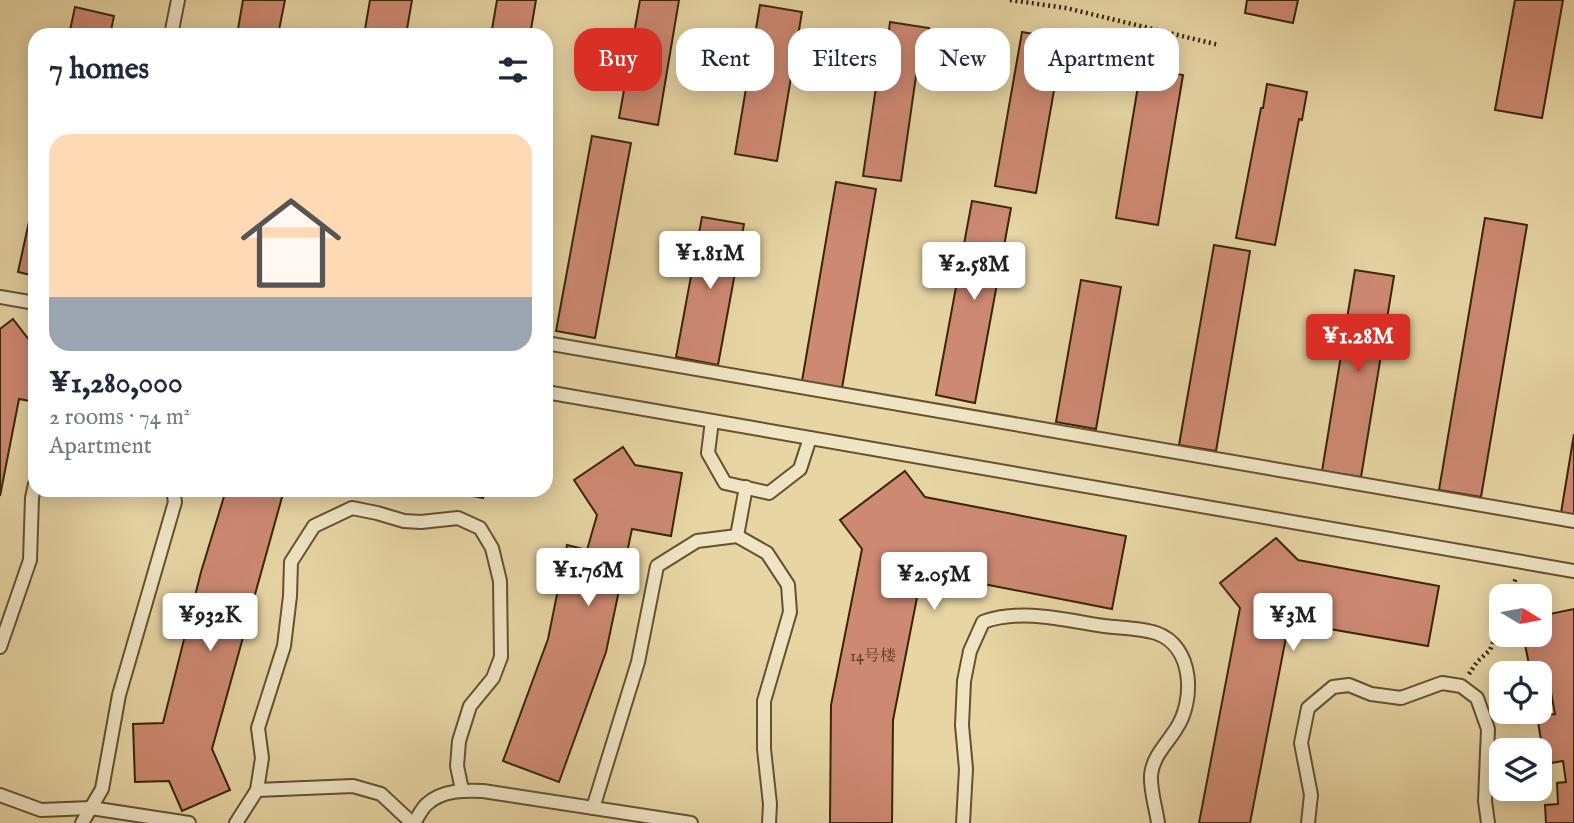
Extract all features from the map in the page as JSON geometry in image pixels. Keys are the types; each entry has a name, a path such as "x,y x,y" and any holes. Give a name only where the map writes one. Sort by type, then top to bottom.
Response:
{"lane":[{"path":"172,28 178,0"},
{"path":"0,297 28,302"},
{"path":"553,344 1574,521"},
{"path":"553,393 1574,571"},
{"path":"712,421 708,453 725,483 769,492 800,469 810,438"},
{"path":"737,536 746,487"},
{"path":"0,647 30,560 32,497"},
{"path":"82,823 102,789 119,695 175,502 174,497"},
{"path":"236,823 257,790 262,758 258,728 284,646 291,562 314,527 352,508 404,521 458,518 480,528 492,548 500,581 501,657 492,678 470,706 459,741 457,766 462,790"},
{"path":"593,808 638,662 657,566 697,541 737,536 767,553 788,585 790,612 764,701 769,823"},
{"path":"963,823 966,769 962,725 964,681 970,651 983,622 1001,615 1026,615 1157,633 1178,647 1188,676 1188,699 1177,728 1159,749 1151,776 1158,823"},
{"path":"1308,823 1311,795 1301,743 1308,708 1333,687 1349,685 1371,694 1401,698 1442,683 1461,686 1477,698 1488,729 1485,801 1488,823"},
{"path":"257,790 353,786 381,794 413,823 428,803 443,795 462,790 691,823"},
{"path":"0,795 41,810 91,808 189,823"}],"path":[{"path":"1010,0 1066,8 1219,45"},
{"path":"1461,686 1477,662 1491,648"}],"building":[{"path":"243,0 285,0 279,28 238,28"},
{"path":"370,0 412,0 407,28 365,28"},
{"path":"497,0 536,0 531,28 492,28"},
{"path":"640,0 679,0 658,125 619,118 624,91 662,91 662,28 635,28"},
{"path":"1247,0 1298,0 1293,23 1245,13"},
{"path":"1515,0 1563,0 1542,118 1495,110"},
{"path":"760,5 802,12 799,28 788,28 789,91 777,161 735,154 746,91 774,91 774,28 756,28"},
{"path":"75,7 114,16 111,28 70,28"},
{"path":"890,22 929,28 915,28 915,83 901,181 863,176 875,91 901,91 901,28 889,28"},
{"path":"1024,32 1024,91 1054,91 1036,193 995,186"},
{"path":"1179,74 1183,75 1158,225 1116,218 1137,91 1179,91"},
{"path":"1267,84 1307,92 1302,120 1299,119 1275,245 1236,238"},
{"path":"592,136 631,143 595,338 556,331"},
{"path":"836,182 876,189 842,388 802,381"},
{"path":"972,201 1011,208 975,403 936,395"},
{"path":"702,217 744,224 718,365 676,357"},
{"path":"1485,218 1527,225 1481,497 1439,490"},
{"path":"28,226 28,274 18,272"},
{"path":"1214,245 1250,251 1216,451 1179,445"},
{"path":"1355,270 1394,276 1361,477 1322,471"},
{"path":"1081,280 1121,287 1096,429 1056,422"},
{"path":"13,319 28,338 28,401 19,399 0,496 0,329"},
{"path":"1574,434 1574,515 1561,513"},
{"path":"623,447 635,465 682,473 671,536 632,529 606,652 559,782 503,761 548,639 567,545 587,550 597,515 574,480"},
{"path":"905,471 925,497 1126,536 1112,609 922,572 893,720 892,823 830,823 831,705 862,549 840,520"},
{"path":"224,497 282,497 212,749 230,790 182,811 169,781 135,782 133,724 163,723 201,572"},
{"path":"1276,538 1298,560 1439,586 1428,646 1289,622 1250,823 1199,823 1240,608 1220,583"},
{"path":"1574,609 1574,823 1546,823 1545,805 1558,804 1557,783 1566,782 1563,761 1552,763 1552,738 1541,738 1538,724 1552,724 1552,714 1555,714 1552,661 1528,661 1526,648 1552,648 1552,614"}]}
